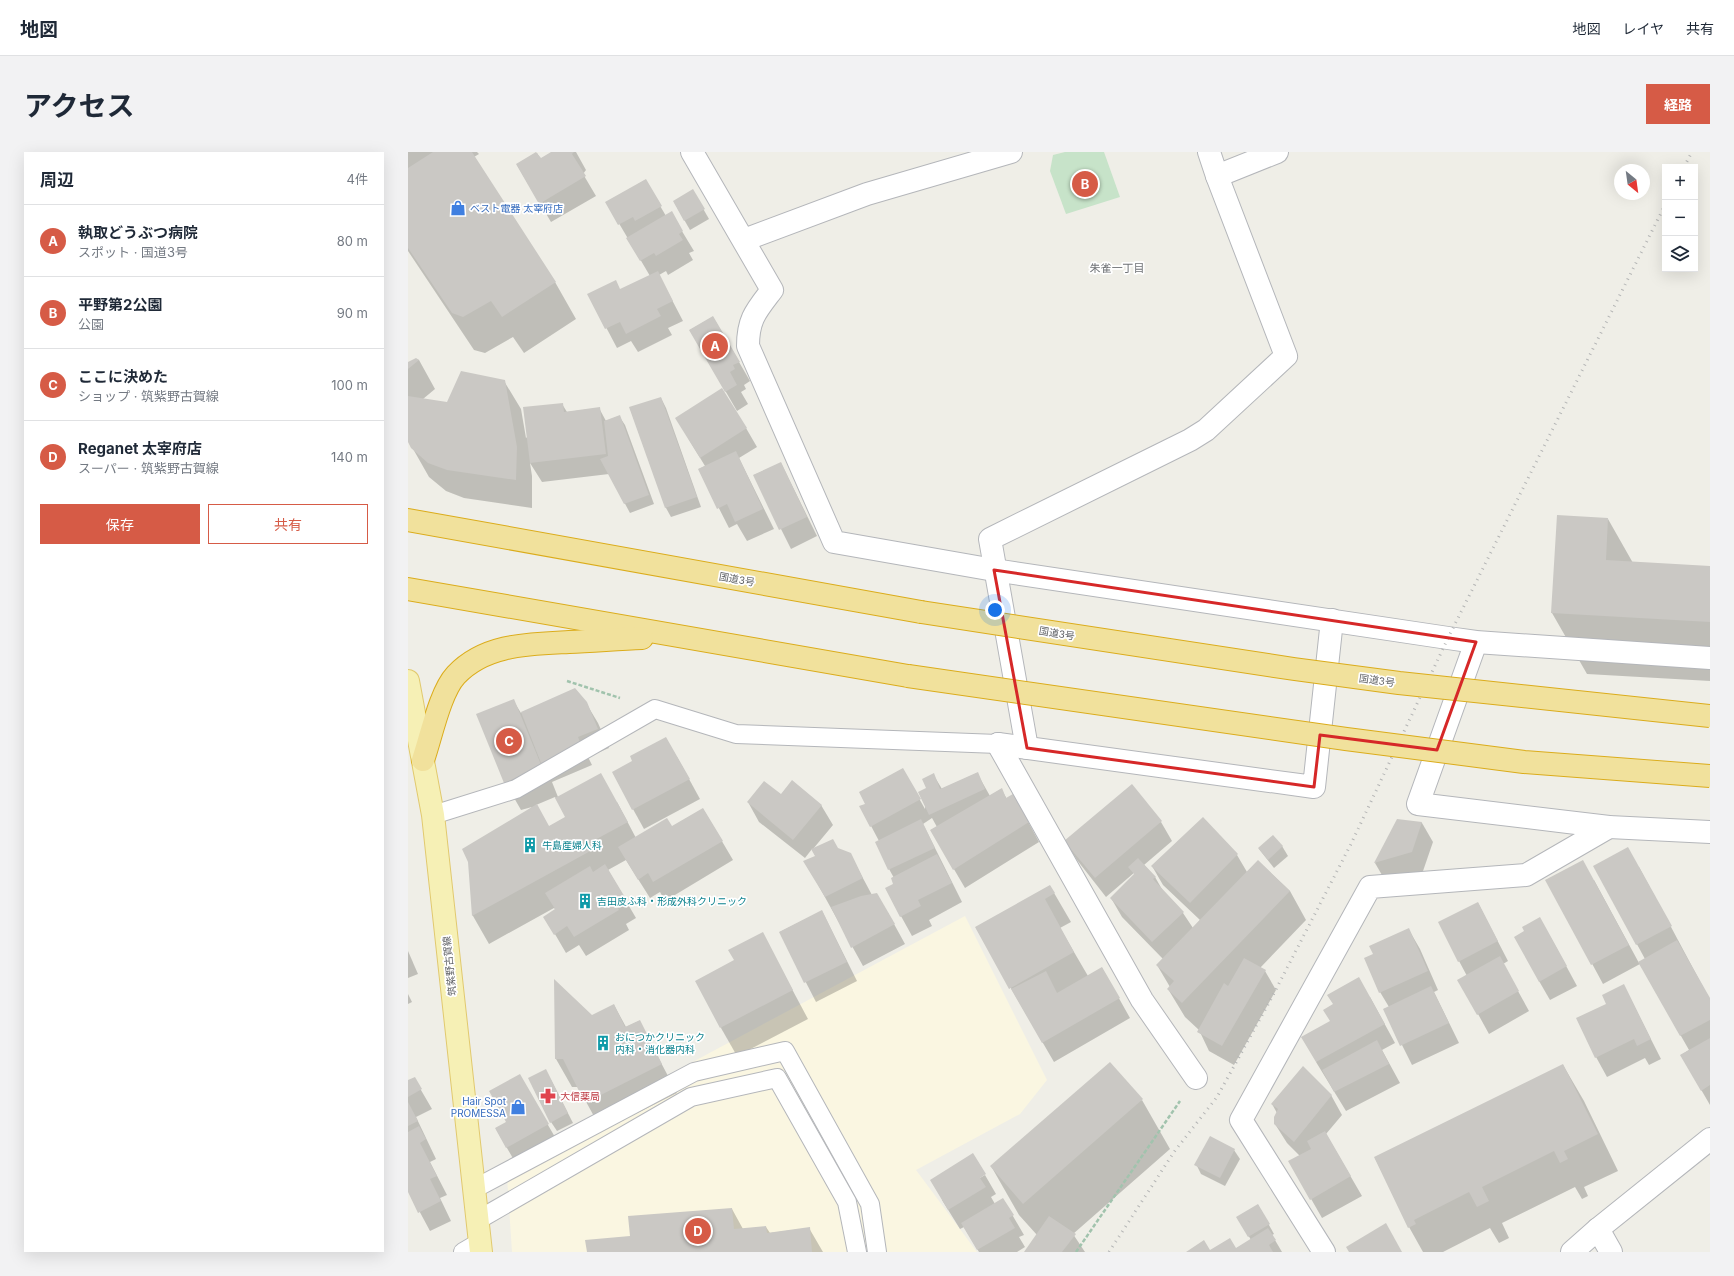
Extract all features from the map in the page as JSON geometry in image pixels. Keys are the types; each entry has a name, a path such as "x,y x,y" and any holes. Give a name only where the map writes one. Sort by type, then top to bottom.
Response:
{"highway":[{"name":"国道3号","path":"408,520 921,612 1294,669 1399,683 1710,716"},
{"path":"408,589 908,676 1524,762 1710,776"},
{"path":"423,760 443,698 452,681 455,676 479,657 499,649 522,644 683,636"}],"main road":[{"name":"筑紫野古賀線","path":"408,681 433,815 478,1220 475,1249"}],"street":[{"path":"692,152 772,290 754,313 748,330 748,346 834,542 994,570 1476,642 1710,658"},
{"path":"744,240 867,194 1012,152"},
{"path":"1027,748 994,570 990,539 1190,440 1206,430 1286,356 1209,152"},
{"path":"1217,176 1277,152"},
{"path":"998,744 1314,787 1332,620"},
{"path":"1476,642 1418,804 1609,826 1710,832"},
{"path":"998,744 1142,1000 1196,1078"},
{"path":"1324,1252 1241,1120 1370,887 1526,875 1609,826"},
{"path":"1572,1252 1598,1229 1710,1139"},
{"path":"1598,1229 1611,1252"}],"lane":[{"path":"433,815 516,789 655,709 736,734 998,744"},
{"path":"474,1189 694,1072 785,1051 870,1204 877,1252"},
{"path":"478,1220 691,1097 777,1078 847,1202 858,1252"}],"path":[{"path":"567,681 655,709"},
{"path":"1076,1252 1196,1078"}],"highlighted area":[{"path":"994,570 1476,642 1437,750 1320,735 1314,787 1027,748"}],"shaded area":[{"path":"965,916 1047,1080 1020,1114 916,1170 977,1252 512,1252 506,1162"}],"green space":[{"path":"1065,152 1104,152 1120,197 1066,214 1050,171 1053,155"}],"building":[{"name":"ベスト電器 太宰府店","path":"433,152 472,152 556,282 502,317 491,301 463,317 452,313 408,248 408,168"},
{"path":"536,152 541,158 551,152 574,152 572,154 586,176 539,204 516,164"},
{"path":"646,179 662,206 635,221 633,217 618,225 605,202"},
{"path":"693,189 705,209 684,221 673,201"},
{"path":"672,211 683,231 679,234 683,240 656,256 654,253 640,261 626,238"},
{"path":"658,271 673,301 657,309 661,316 626,334 620,322 605,329 587,294 616,280 620,289"},
{"path":"713,316 740,362 733,365 735,369 730,372 737,385 725,392 689,330"},
{"path":"416,358 419,360 408,369 408,362"},
{"path":"461,371 505,380 517,447 516,480 447,470 428,463 411,448 408,442 408,396 447,402"},
{"path":"722,388 747,428 700,458 675,418"},
{"path":"661,397 697,497 665,508 629,407"},
{"path":"563,403 564,412 600,407 606,454 530,463 523,407"},
{"path":"620,415 649,495 624,504 600,459 608,456 604,421"},
{"path":"736,451 763,509 735,522 727,504 717,509 698,469"},
{"path":"781,462 807,517 779,530 753,475"},
{"path":"1557,515 1608,518 1606,560 1710,566 1710,622 1551,613"},
{"path":"575,688 587,702 598,729 578,737 581,745 541,763 521,712"},
{"path":"514,699 542,767 504,783 476,714"},
{"path":"666,737 690,779 632,810 612,772 632,761 630,756"},
{"path":"903,768 921,799 870,827 859,806 865,804 859,792"},
{"path":"978,772 985,789 929,815 918,792 926,788 922,779 934,773 940,789"},
{"name":"牛島産婦人科","path":"601,773 628,822 591,842 594,849 472,916 468,862 462,849 537,804 549,826 565,817 555,798"},
{"path":"792,780 822,805 793,840 747,802 764,781 781,794"},
{"path":"1132,784 1162,821 1095,878 1064,841"},
{"path":"1002,788 1006,798 1013,794 1029,822 953,870 930,830"},
{"path":"703,808 723,841 653,882 648,873 638,880 618,847 667,818 672,826"},
{"path":"1203,817 1238,854 1190,903 1151,866"},
{"path":"921,819 935,848 888,870 875,842"},
{"path":"1397,819 1422,822 1412,852 1374,863"},
{"path":"1273,835 1283,846 1268,860 1258,848"},
{"path":"833,839 838,848 851,853 863,878 825,897 803,861 815,856 811,849"},
{"path":"1628,847 1672,926 1636,945 1593,866"},
{"path":"937,854 952,883 918,900 921,906 900,917 885,888 893,884 891,878"},
{"path":"1138,858 1156,877 1153,879 1184,912 1152,942 1110,898 1134,874 1128,867"},
{"path":"1258,860 1290,891 1182,1003 1167,989 1174,981 1156,965"},
{"path":"1583,860 1629,945 1591,965 1545,880"},
{"name":"吉田皮ふ科・形成外科クリニック","path":"605,864 626,899 616,904 619,910 574,937 567,926 554,935 543,917 555,909 545,893 590,866 593,872"},
{"path":"1050,885 1055,893 1045,899 1074,952 1009,989 975,927"},
{"path":"877,893 895,924 851,948 831,907 861,896"},
{"path":"1478,902 1498,941 1458,962 1438,922"},
{"path":"822,910 847,962 804,983 779,932"},
{"path":"1540,917 1567,966 1539,982 1514,937 1524,931 1522,927"},
{"path":"1409,928 1428,971 1379,993 1364,958 1373,954 1369,946"},
{"path":"763,932 793,990 720,1028 695,981 734,960 728,950"},
{"path":"1677,940 1710,998 1710,1020 1680,1036 1638,962"},
{"path":"1500,956 1519,991 1477,1015 1457,980"},
{"path":"1244,958 1266,970 1222,1046 1197,1032 1224,983 1228,986"},
{"path":"1102,967 1120,998 1042,1043 1011,989 1046,971 1057,993"},
{"path":"1359,977 1385,1024 1316,1062 1301,1037 1330,1021 1323,1010 1333,1004 1327,995"},
{"name":"おにつかクリニック 内科・消化器内科","path":"554,979 592,1015 614,1004 625,1027 640,1020 662,1064 585,1103 563,1059 555,1059"},
{"path":"1624,984 1651,1039 1637,1046 1634,1039 1595,1058 1576,1018 1606,1004 1602,995"},
{"path":"1431,986 1449,1023 1400,1046 1383,1009"},
{"path":"1710,1038 1710,1085 1701,1091 1680,1055"},
{"path":"1377,1040 1389,1064 1334,1092 1322,1070"},
{"path":"1110,1062 1143,1099 1023,1204 990,1166"},
{"path":"1563,1064 1598,1134 1564,1151 1568,1159 1560,1163 1554,1151 1482,1187 1489,1201 1477,1207 1469,1192 1414,1220 1416,1224 1408,1228 1374,1157"},
{"path":"1303,1066 1332,1095 1294,1142 1274,1124 1274,1117 1278,1109 1271,1104"},
{"name":"大信薬局","path":"546,1069 568,1113 550,1123 528,1078"},
{"name":"Hair Spot PROMESSA","path":"520,1074 549,1124 506,1148 495,1128 506,1122 489,1091"},
{"path":"415,1077 422,1089 408,1097 408,1080"},
{"path":"408,1102 418,1121 408,1126"},
{"path":"419,1126 426,1139 420,1143 437,1176 430,1179 441,1201 418,1213 408,1192 408,1132"},
{"path":"1325,1131 1351,1176 1310,1200 1288,1161 1311,1149 1307,1141"},
{"path":"1210,1136 1235,1149 1220,1178 1194,1165"},
{"path":"973,1153 986,1174 980,1178 986,1187 948,1210 930,1180"},
{"path":"1003,1198 1014,1215 1009,1218 1015,1228 977,1250 961,1223"},
{"path":"1258,1204 1270,1224 1248,1237 1236,1217"},
{"path":"732,1208 734,1229 766,1226 767,1233 810,1227 812,1252 587,1252 585,1240 630,1236 628,1216"},
{"path":"1049,1216 1076,1234 1062,1252 1024,1252"},
{"path":"1386,1223 1402,1252 1349,1252 1346,1247"},
{"path":"1268,1228 1276,1240 1269,1245 1273,1252 1186,1252 1204,1240 1210,1250 1230,1238 1236,1248"}],"railway":[{"path":"1686,164 1692,152"},
{"path":"1109,1252 1174,1152 1217,1097 1271,999 1351,844 1448,638 1662,211"}],"place":[{"name":"平野第2公園","path":"1085,184"},
{"name":"ベスト電器 太宰府店","path":"458,208"},
{"name":"執取どうぶつ病院","path":"715,346"},
{"name":"ここに決めた","path":"509,741"},
{"name":"牛島産婦人科","path":"530,845"},
{"name":"吉田皮ふ科・形成外科クリニック","path":"585,901"},
{"name":"おにつかクリニック 内科・消化器内科","path":"603,1043"},
{"name":"大信薬局","path":"548,1096"},
{"name":"Hair Spot PROMESSA","path":"518,1107"},
{"name":"Reganet 太宰府店","path":"698,1231"}],"district":[{"name":"朱雀一丁目","path":"1117,268"}]}
